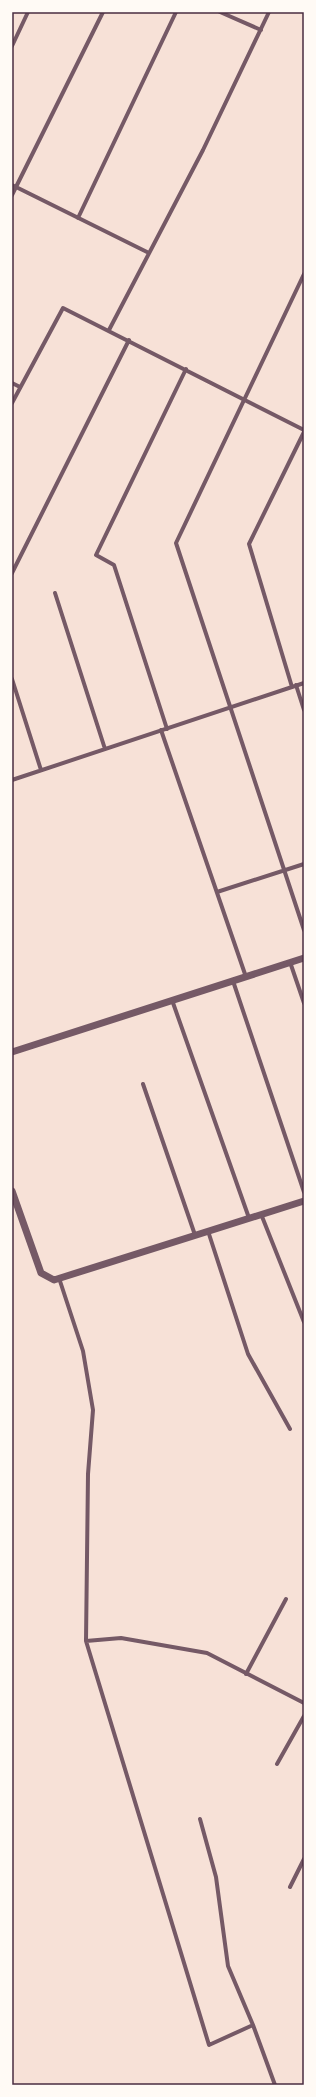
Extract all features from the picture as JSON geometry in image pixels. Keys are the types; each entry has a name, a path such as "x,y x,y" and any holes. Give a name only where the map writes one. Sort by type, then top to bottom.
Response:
{"street":[{"path":"12,46 28,12"},
{"path":"12,195 14,186 103,12"},
{"path":"78,218 176,12"},
{"path":"220,12 261,30"},
{"path":"109,330 269,12"},
{"path":"14,186 149,253"},
{"path":"304,274 176,543 304,930"},
{"path":"12,403 63,308 245,399 304,431 249,544 294,686 304,710"},
{"path":"12,573 129,340"},
{"path":"167,729 114,565 96,554 186,370"},
{"path":"12,383 20,388"},
{"path":"55,593 105,749"},
{"path":"12,679 42,770"},
{"path":"12,780 304,683"},
{"path":"161,730 246,977"},
{"path":"217,892 304,864"},
{"path":"12,1052 304,958"},
{"path":"290,962 304,1003"},
{"path":"233,981 304,1192"},
{"path":"172,1000 249,1218"},
{"path":"143,1084 195,1235"},
{"path":"12,1191 41,1272 54,1280 304,1201"},
{"path":"261,1214 304,1322"},
{"path":"208,1231 248,1354 290,1429"},
{"path":"59,1278 83,1351 93,1410 88,1474 86,1641 209,2045 253,2025"},
{"path":"246,1674 286,1599"},
{"path":"86,1641 121,1638 207,1653 304,1703"},
{"path":"277,1764 304,1716"},
{"path":"200,1819 216,1877 228,1966 253,2025 275,2085"},
{"path":"290,1887 304,1859"}]}
